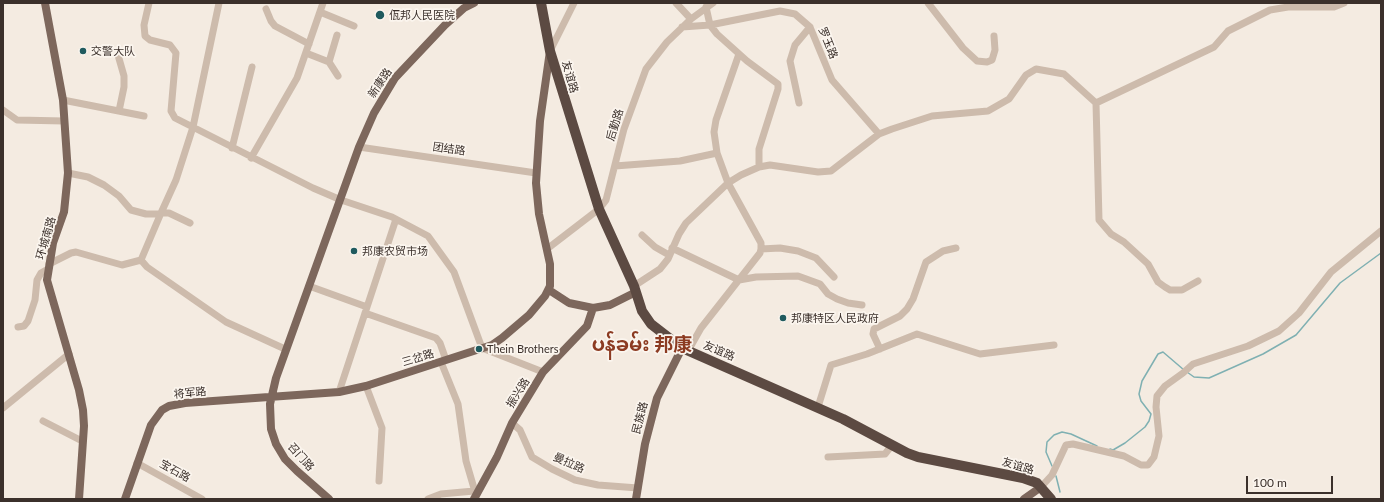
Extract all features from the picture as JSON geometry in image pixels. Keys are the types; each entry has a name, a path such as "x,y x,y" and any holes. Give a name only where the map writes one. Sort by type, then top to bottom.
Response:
{"highway":[{"name":"友谊路","path":"541,3 550,51 599,209 635,289 642,311 651,324 685,349 818,407 918,457 1003,473 1028,480 1041,487 1051,499"}],"main road":[{"name":"环城南路","path":"45,3 63,100 68,173 64,212 53,243 47,280 69,354 83,410 79,499"},
{"name":"新康路","path":"271,398 285,349 341,200 359,147 374,113 394,78 445,25 464,8 474,3"},
{"path":"550,51 540,121 536,173 536,195 550,264 549,290 569,303 593,308 610,305 635,289"},
{"name":"三岔路","path":"271,398 339,392 366,386 482,348 492,344 508,334 529,315 549,290"},
{"name":"振兴路","path":"475,495 497,457 512,423 543,372 587,326 593,308"},
{"name":"民族路","path":"636,499 645,444 657,398 685,349"},
{"name":"将军路","path":"125,499 151,424 162,410 169,406 185,403 271,398"},
{"name":"召门路","path":"271,398 271,429 276,444 293,467 329,499"},
{"path":"1024,499 1041,487"}],"street":[{"path":"149,3 144,25 145,36 150,40 170,45 176,53 172,89 172,114 175,118 251,158 341,200 396,219 428,236 454,272 482,348 543,372"},
{"path":"141,260 176,180 192,128 219,3"},
{"path":"251,158 292,89 323,3"},
{"path":"550,51 574,3"},
{"path":"676,3 691,19"},
{"name":"后勤路","path":"547,249 599,209 606,200 624,129 646,69 662,48 682,27 713,3"},
{"path":"928,3 970,55 977,61 987,62 992,60 995,50 994,36"},
{"path":"1096,103 1214,47 1228,31 1270,10 1288,7 1334,7 1344,3"},
{"path":"706,7 710,25 717,34 739,54 778,84 779,87 759,149 759,167"},
{"path":"266,9 271,22 275,26 309,44"},
{"name":"罗玉路","path":"682,27 710,25 780,11 795,14 810,27 832,80 879,134"},
{"path":"320,12 354,26"},
{"path":"799,103 790,60 795,45 810,27"},
{"path":"329,62 338,35"},
{"path":"306,53 329,62 338,76"},
{"path":"685,349 739,280 761,249 761,243 728,184 717,153 714,132 716,120 739,54"},
{"path":"118,55 124,76 124,87 119,111"},
{"path":"232,148 252,67"},
{"path":"635,289 660,269 671,252 686,223 728,184 740,175 759,167 770,165 818,172 831,171 879,134 932,116 988,111 1008,99 1026,74 1036,68 1064,74 1096,103 1099,220 1110,234 1124,242 1148,264 1158,282 1165,287 1170,290 1182,290 1198,282"},
{"path":"63,100 144,116"},
{"path":"3,110 17,120 64,121"},
{"name":"团结路","path":"359,147 536,173"},
{"path":"615,166 680,161 717,153"},
{"path":"68,173 88,177 104,185 119,196 131,210 146,214 169,213 190,223"},
{"path":"339,392 396,219"},
{"path":"1041,487 1052,475 1066,445 1073,444 1124,456 1140,465 1148,465 1154,457 1159,436 1156,407 1157,396 1165,386 1193,364 1248,346 1280,331 1299,313 1331,272 1381,232"},
{"path":"642,235 655,247 739,280 756,277 798,276 820,284 828,294 837,299 848,303 862,305"},
{"path":"761,249 780,248 798,250 816,258 834,277"},
{"path":"880,349 873,334 874,329 900,316 907,309 913,299 926,262 943,251 956,248"},
{"path":"18,327 24,326 28,321 35,300 37,280 41,273 49,266 71,253 76,252 122,265 141,260"},
{"path":"141,260 147,266 226,322 285,349"},
{"path":"309,286 436,338 440,343 443,361 458,404 466,461 475,495 442,494 428,499"},
{"path":"818,407 831,365 880,349 917,334 980,354 1054,345"},
{"path":"3,408 69,354"},
{"path":"366,386 382,428 379,481"},
{"path":"43,421 82,441"},
{"name":"曼拉路","path":"512,423 520,430 532,457 552,469 575,480 598,485 638,488"},
{"path":"828,457 885,454 892,445"},
{"name":"宝石路","path":"137,463 202,499"}],"waterway":[{"path":"1187,372 1194,377 1209,378 1263,354 1296,335 1340,283 1381,253"},
{"path":"1110,449 1113,450 1125,443 1145,427 1149,421 1151,414 1141,401 1139,394 1142,381 1158,354 1163,352 1184,370"},
{"path":"1052,466 1046,452 1047,442 1054,435 1062,432 1071,434 1097,446"},
{"path":"1056,476 1060,492"}],"place":[{"name":"佤邦人民医院","path":"380,15"},
{"name":"交警大队","path":"83,51"},
{"name":"邦康农贸市场","path":"354,251"},
{"name":"邦康特区人民政府","path":"783,318"},
{"name":"Thein Brothers","path":"479,349"}],"district":[{"name":"ပန်ခမ်း 邦康","path":"642,345"}]}
